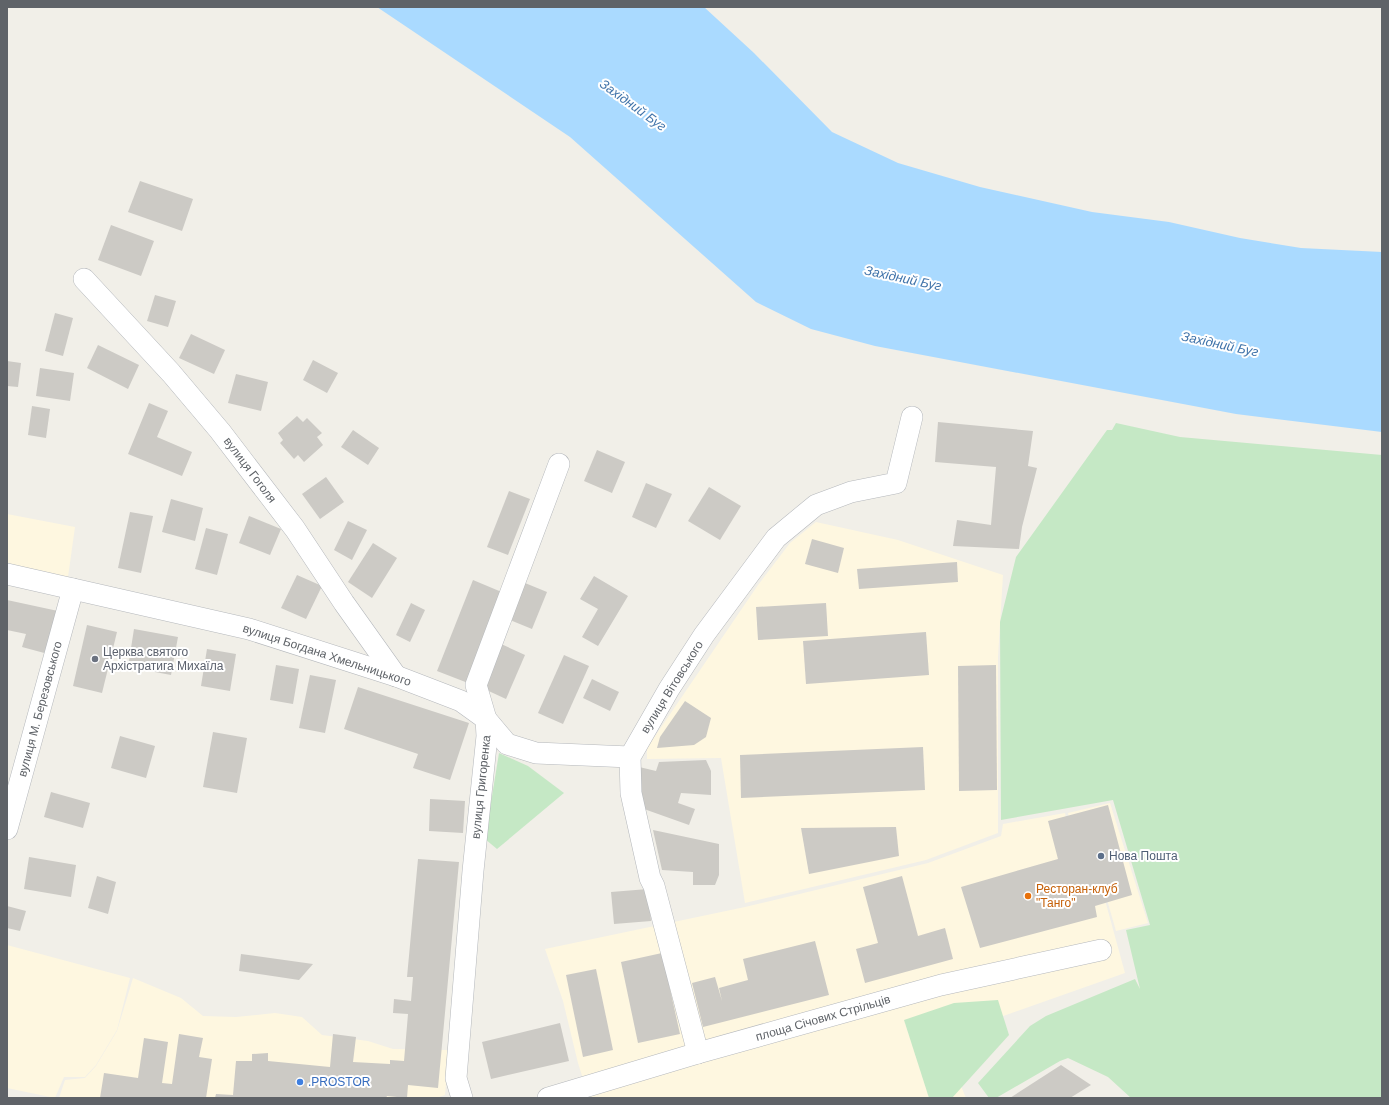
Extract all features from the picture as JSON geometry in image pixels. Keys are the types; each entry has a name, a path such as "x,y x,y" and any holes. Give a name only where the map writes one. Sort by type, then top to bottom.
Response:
{"street":[{"name":"вулиця Гоголя","path":"84,279 171,373 220,431 295,529 396,676"},
{"name":"вулиця Вітовського","path":"630,757 669,689 704,635 776,538 816,505 851,492 896,483 912,417"},
{"name":"вулиця Григоренка","path":"462,1098 456,1078 473,871 487,736 486,719 476,685 559,464"},
{"name":"вулиця Богдана Хмельницького","path":"7,574 249,629 396,676 461,701 486,719 507,744 536,753 630,757"},
{"name":"вулиця М. Березовського","path":"7,829 73,589"},
{"path":"630,757 631,793 650,878 654,886 698,1053"},
{"name":"площа Січових Стрільців","path":"548,1098 698,1053 941,985 1101,950"}],"shaded area":[{"path":"7,514 75,527 68,577 7,564"},
{"path":"816,522 898,540 1003,575 998,657 998,833 926,860 745,903 721,758 647,759 647,748 758,585 790,543"},
{"name":"Нова Пошта","path":"1110,803 1148,923 1116,931 1095,858 1077,864 1068,813"},
{"path":"1065,813 1076,866 1094,860 1125,973 941,1038 966,1098 589,1098 578,1063 563,1001 545,949 745,907 928,863 1001,836 1003,824"},
{"path":"7,945 130,978 117,1030 96,1065 85,1077 64,1077 55,1098 7,1088"},
{"path":"133,978 181,998 203,1016 236,1017 275,1013 302,1017 322,1035 368,1041 393,1049 449,1050 445,1095 436,1098 59,1098 65,1080 85,1078 96,1066 117,1031"}],"green space":[{"path":"1116,423 1180,437 1382,455 1382,1098 1131,1098 1108,1077 1068,1058 1060,1061 996,1098 989,1098 978,1083 1030,1026 1046,1016 1135,979 1140,989 1126,930 1150,925 1113,800 1001,820 1000,622 1016,557 1107,430 1112,430"},
{"path":"499,753 528,766 564,793 497,849 485,839"},
{"path":"998,1000 1009,1035 952,1098 929,1098 904,1020 954,1003"}],"water":[{"name":"Західний Буг","path":"377,7 704,7 754,53 832,132 898,163 980,187 1092,212 1169,222 1240,238 1301,248 1382,252 1382,432 1236,414 875,346 811,329 756,302 570,137"}],"building":[{"path":"140,181 193,199 182,231 128,212"},
{"path":"111,225 154,241 141,276 98,260"},
{"path":"155,295 176,301 168,327 147,321"},
{"path":"55,313 73,318 63,356 45,351"},
{"path":"191,334 225,350 214,374 179,358"},
{"path":"98,345 139,365 128,389 87,368"},
{"path":"313,360 338,373 327,393 303,380"},
{"path":"7,361 21,363 18,387 7,386"},
{"path":"40,368 74,373 70,401 36,396"},
{"path":"236,374 268,382 261,411 228,403"},
{"path":"149,403 168,411 157,437 192,452 182,476 128,454"},
{"path":"32,406 50,409 46,438 28,435"},
{"path":"297,416 303,422 307,418 322,433 317,437 323,445 304,462 298,455 294,459 280,443 283,440 278,433"},
{"path":"938,422 1033,431 1028,466 1037,468 1022,527 1019,549 953,546 957,520 991,525 996,467 935,462"},
{"path":"353,430 379,448 368,465 341,447"},
{"path":"597,450 625,462 612,493 584,481"},
{"path":"326,477 344,502 320,519 302,494"},
{"path":"646,483 672,494 656,528 632,517"},
{"path":"709,487 741,506 720,540 688,521"},
{"path":"509,491 530,499 508,555 487,547"},
{"path":"171,499 203,508 195,541 162,532"},
{"path":"130,512 153,516 141,573 118,568"},
{"path":"249,516 281,529 270,555 239,543"},
{"path":"348,521 367,530 352,560 334,550"},
{"path":"206,528 228,534 217,575 195,569"},
{"path":"812,539 844,548 838,573 805,564"},
{"path":"373,543 397,558 372,598 348,582"},
{"path":"957,562 958,582 859,589 857,569"},
{"path":"297,575 322,586 306,619 281,608"},
{"path":"594,576 628,596 598,646 582,637 598,609 580,599"},
{"path":"473,580 504,593 468,683 437,671"},
{"path":"525,583 547,592 532,629 510,620"},
{"path":"7,600 58,611 48,654 22,647 26,634 7,630"},
{"path":"411,603 425,610 410,642 396,635"},
{"path":"826,603 828,636 758,640 756,607"},
{"name":"Церква святого Архістратига Михаїла","path":"87,625 117,632 102,693 73,686"},
{"path":"134,629 178,637 171,675 128,667"},
{"path":"926,632 929,675 806,684 803,641"},
{"path":"499,643 525,655 506,699 480,687"},
{"path":"207,649 236,654 230,691 201,686"},
{"path":"564,655 589,666 563,724 538,713"},
{"path":"276,665 299,669 293,704 270,700"},
{"path":"996,665 997,790 959,791 958,666"},
{"path":"310,675 336,680 325,733 299,728"},
{"path":"592,679 619,692 610,711 583,698"},
{"path":"358,687 469,723 450,780 413,768 418,754 344,729"},
{"path":"685,701 711,718 706,737 694,745 657,748 660,737"},
{"path":"213,732 247,738 237,793 203,787"},
{"path":"120,736 155,746 146,778 111,768"},
{"path":"923,747 925,790 741,798 740,755"},
{"path":"706,760 711,771 711,795 681,793 678,803 695,809 689,825 644,809 635,766 656,771 659,762"},
{"path":"51,792 90,803 83,828 44,817"},
{"path":"430,799 465,801 463,833 429,831"},
{"name":"Ресторан-клуб \"Танго\"","path":"1108,805 1132,895 1095,906 1097,917 980,948 961,887 1058,859 1048,821"},
{"path":"896,827 899,856 809,874 801,828"},
{"path":"653,830 719,844 719,875 715,885 693,885 693,872 662,870"},
{"path":"29,857 76,865 71,897 24,889"},
{"path":"418,859 459,862 438,1088 408,1085 407,1098 387,1096 386,1098 215,1098 216,1094 233,1095 236,1061 252,1061 252,1054 268,1053 268,1061 330,1067 333,1034 356,1037 353,1062 390,1064 390,1060 404,1061 408,1014 393,1013 394,999 411,1001 413,977 407,977"},
{"path":"97,876 116,882 108,914 88,908"},
{"path":"902,876 918,936 945,928 953,959 865,983 856,949 878,943 863,887"},
{"path":"648,889 651,921 614,924 611,892"},
{"path":"7,906 26,911 20,931 7,928"},
{"path":"815,941 829,995 703,1027 692,983 715,977 722,1001 719,988 748,980 743,959"},
{"path":"662,953 680,1034 638,1043 621,962"},
{"path":"241,954 313,964 299,980 239,971"},
{"path":"596,969 613,1050 583,1057 566,975"},
{"path":"560,1023 569,1061 491,1079 482,1042"},
{"path":"179,1034 203,1038 199,1057 212,1059 206,1098 100,1098 104,1073 138,1078 144,1038 168,1042 162,1083 172,1084"},
{"path":"1061,1065 1091,1085 1070,1098 1010,1098"}],"place":[{"name":"Церква святого Архістратига Михаїла","path":"95,659"},
{"name":"Нова Пошта","path":"1101,856"},
{"name":"Ресторан-клуб \"Танго\"","path":"1028,896"},
{"name":".PROSTOR","path":"300,1082"}]}
